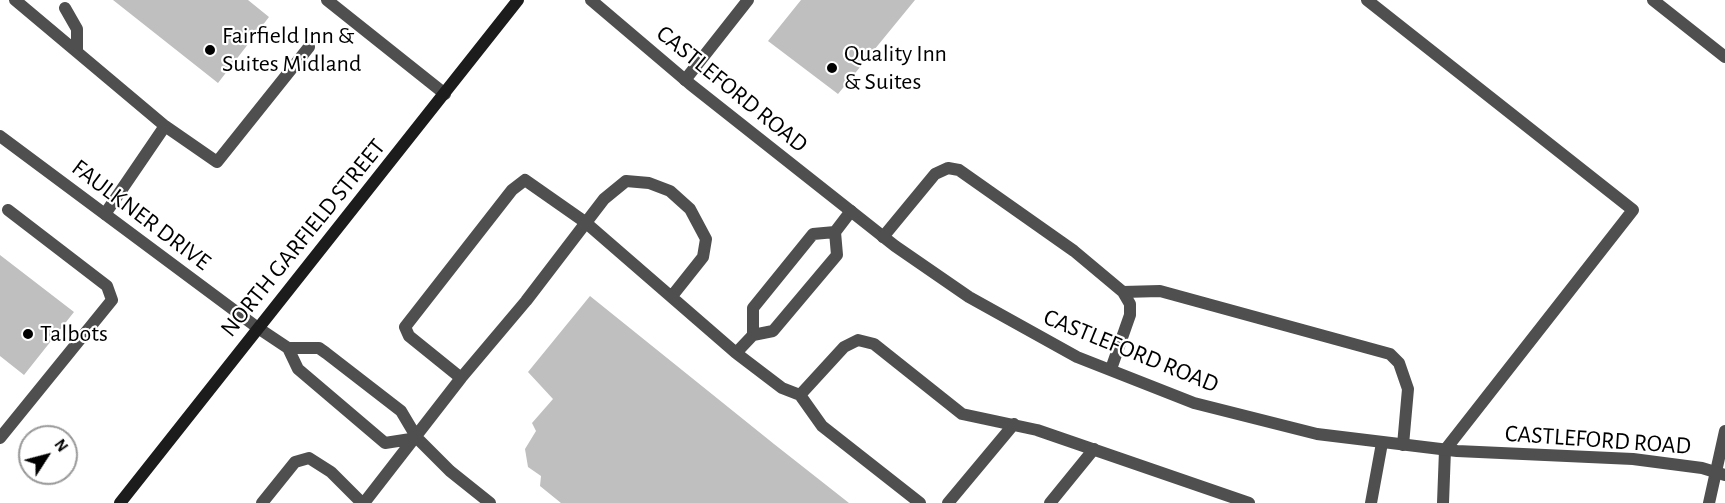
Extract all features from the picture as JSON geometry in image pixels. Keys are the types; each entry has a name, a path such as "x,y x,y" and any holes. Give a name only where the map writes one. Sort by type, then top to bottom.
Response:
{"main road":[{"name":"NORTH GARFIELD STREET","path":"120,503 518,0"}],"street":[{"path":"15,0 165,126 217,162 309,46"},
{"path":"327,0 445,94"},
{"name":"CASTLEFORD ROAD","path":"591,0 685,80 923,267 1014,324 1077,357 1111,369 1159,391 1212,408 1317,434 1445,450 1619,457 1702,468 1721,474"},
{"path":"685,80 748,0"},
{"path":"1368,0 1633,210 1445,450 1443,503"},
{"path":"1653,0 1725,57"},
{"path":"65,8 78,29 77,52"},
{"path":"105,214 165,126"},
{"name":"FAULKNER DRIVE","path":"0,136 288,348"},
{"path":"883,237 935,174 948,168 959,170 1074,251 1123,292 1130,304 1130,315 1111,369"},
{"path":"461,378 410,336 405,327 512,190 525,180 585,222 736,353 782,388 800,394 822,426 920,503"},
{"path":"262,503 295,462 309,458 331,472 363,503 417,438 461,378 526,301 585,222 604,199 626,181 648,183 670,191 690,209 706,239 703,257 672,297"},
{"path":"0,438 112,300 107,285 8,210"},
{"path":"736,353 753,335 773,331 837,255 836,232 851,211"},
{"path":"753,335 753,308 813,234 836,232"},
{"path":"1123,292 1160,291 1390,354 1399,363 1408,390 1403,445"},
{"path":"800,394 844,347 858,340 874,344 962,414 1014,424 1250,503"},
{"path":"417,438 385,442 298,369 288,348 320,348 401,411 417,438 450,471 490,503"},
{"path":"948,503 1014,424"},
{"path":"1709,503 1721,474 1725,431"},
{"path":"1371,503 1382,443"},
{"path":"1050,503 1094,449"}],"building":[{"name":"Fairfield Inn & Suites Midland","path":"113,0 248,0 269,17 218,83"},
{"name":"Quality Inn & Suites","path":"801,0 915,0 838,94 768,41"},
{"name":"Talbots","path":"0,255 74,312 24,375 0,356"},
{"path":"590,296 849,503 561,503 540,486 541,476 528,467 525,449 536,431 532,423 553,399 528,372"}],"place":[{"name":"Fairfield Inn & Suites Midland","path":"210,50"},
{"name":"Quality Inn & Suites","path":"832,68"},
{"name":"Talbots","path":"28,334"}]}
